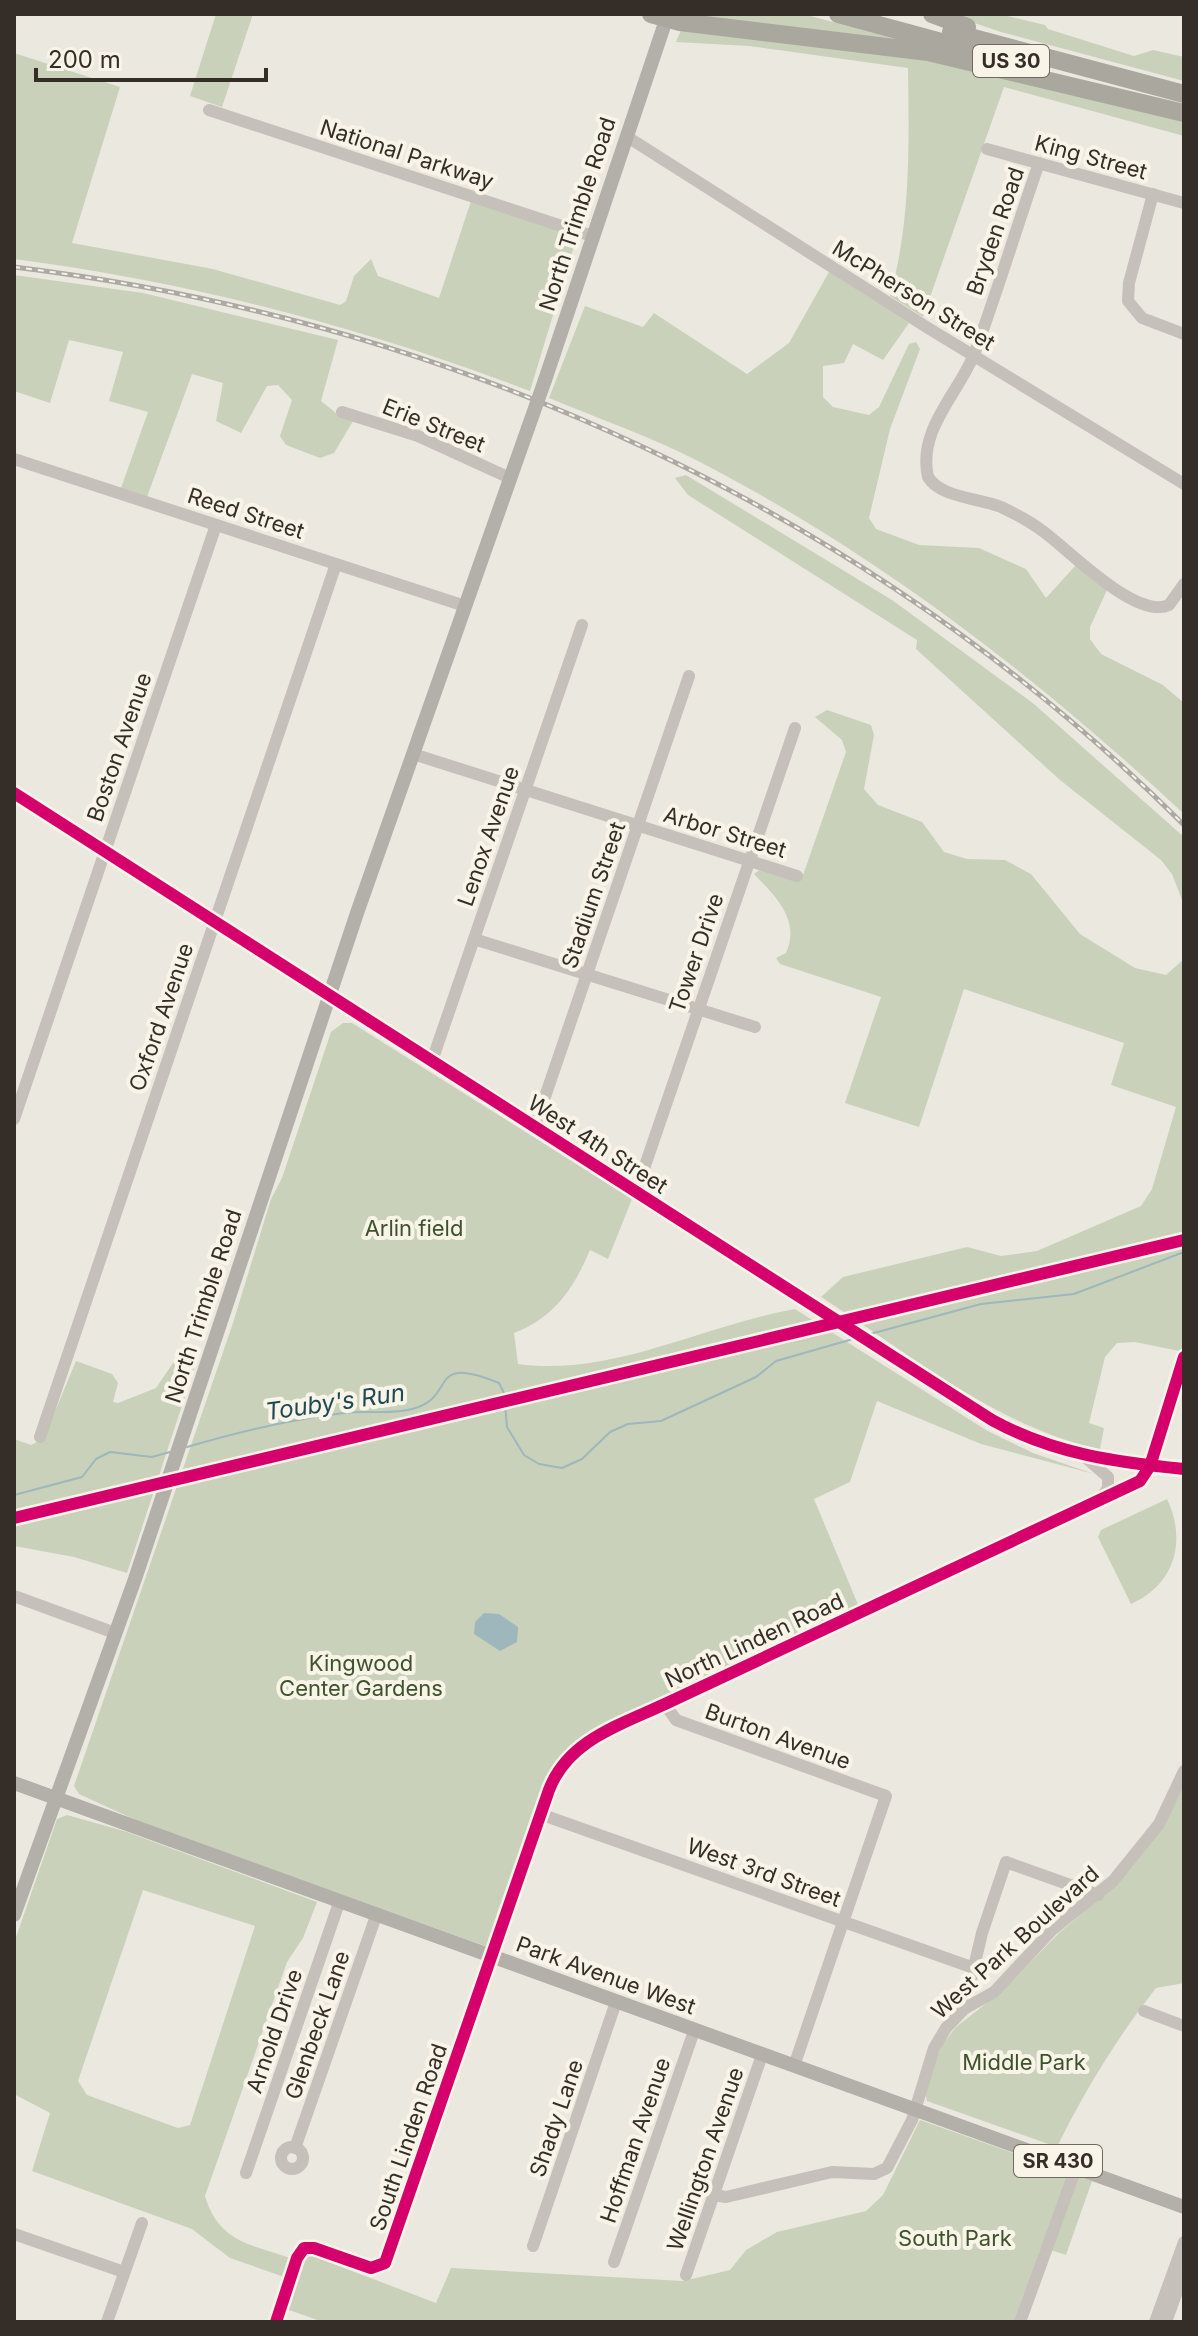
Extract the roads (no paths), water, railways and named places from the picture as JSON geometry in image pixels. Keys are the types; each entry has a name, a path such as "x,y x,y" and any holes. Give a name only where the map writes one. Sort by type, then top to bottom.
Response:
{"highway":[{"name":"US 30","path":"838,14 1184,110"},
{"name":"US 30","path":"886,14 1184,93"},
{"path":"932,14 984,34 1184,93"},
{"path":"661,16 928,52 1184,110"}],"main road":[{"name":"North Trimble Road","path":"14,1915 160,1505 387,827 545,380 626,136 661,16"},
{"name":"West 4th Street","path":"14,793 1009,1429 1049,1447 1085,1457 1184,1469"},
{"name":"Park Avenue West","path":"14,1783 1184,2207"}],"street":[{"name":"National Parkway","path":"209,110 592,236"},
{"name":"McPherson Street","path":"626,136 974,356 1184,484"},
{"name":"King Street","path":"987,149 1184,203"},
{"name":"Bryden Road","path":"1039,163 974,356 947,399 934,431 926,467 933,484 1019,516 1144,606 1169,605 1184,584"},
{"path":"1153,194 1129,283 1128,301 1142,318 1184,334"},
{"name":"Erie Street","path":"342,412 418,436 510,478"},
{"name":"Reed Street","path":"14,459 465,606"},
{"name":"Boston Avenue","path":"14,1119 216,525"},
{"name":"Oxford Avenue","path":"40,1437 336,564"},
{"name":"Lenox Avenue","path":"432,1061 582,625"},
{"name":"Stadium Street","path":"535,1126 689,676"},
{"name":"Tower Drive","path":"636,1192 795,728"},
{"name":"Arbor Street","path":"413,754 797,876"},
{"path":"474,939 755,1027"},
{"path":"1150,1466 1184,1357"},
{"path":"1085,1457 1108,1477 1108,1488 1101,1499"},
{"name":"North Linden Road","path":"492,1958 540,1814 556,1773 571,1753 665,1704 1140,1481 1150,1466"},
{"path":"14,1596 115,1633"},
{"name":"Burton Avenue","path":"665,1704 676,1720 886,1796 843,1922"},
{"name":"West Park Boulevard","path":"714,2195 726,2197 832,2172 880,2173 893,2161 912,2120 934,2048 964,2009 990,1995 1045,1936 1098,1895 1153,1832 1184,1771"},
{"name":"West 3rd Street","path":"540,1814 843,1922 973,1972"},
{"path":"964,2009 1006,1862 1098,1895"},
{"name":"Arnold Drive","path":"246,2173 339,1903"},
{"name":"Glenbeck Lane","path":"295,2148 376,1916"},
{"path":"794,2066 843,1922"},
{"name":"South Linden Road","path":"276,2322 297,2258 304,2248 314,2248 371,2268 385,2263 492,1958"},
{"path":"973,1972 974,1990 990,1995"},
{"name":"Shady Lane","path":"533,2246 616,2002"},
{"path":"1144,2011 1184,2026"},
{"name":"Hoffman Avenue","path":"614,2262 694,2031"},
{"name":"Wellington Avenue","path":"686,2275 762,2055"},
{"path":"1020,2322 1076,2168"},
{"path":"107,2322 142,2223"},
{"path":"14,2234 124,2272"},
{"path":"1155,2322 1184,2242"},
{"path":"1166,2322 1184,2272"}],"water":[{"path":"484,1613 499,1614 518,1627 517,1642 500,1651 474,1634 475,1622"}],"waterway":[{"name":"Touby's Run","path":"870,1334 981,1304 1074,1294 1184,1252"},
{"name":"Touby's Run","path":"187,1447 305,1419 352,1412 412,1409 435,1396 451,1375 461,1373 499,1383 504,1393 507,1427 524,1455 539,1464 562,1468 582,1459 610,1432 628,1424 661,1421 756,1377 776,1361 853,1339"},
{"name":"Touby's Run","path":"14,1495 82,1477 96,1459 110,1452 152,1457 170,1452"}],"railway":[{"path":"14,267 178,294 339,333 495,384 646,448 792,525 930,613 1061,713 1184,825"}],"park label":[{"name":"Arlin field","path":"414,1228"},
{"name":"Kingwood Center Gardens","path":"361,1676"},
{"name":"Middle Park","path":"1024,2062"},
{"name":"South Park","path":"955,2238"}]}
